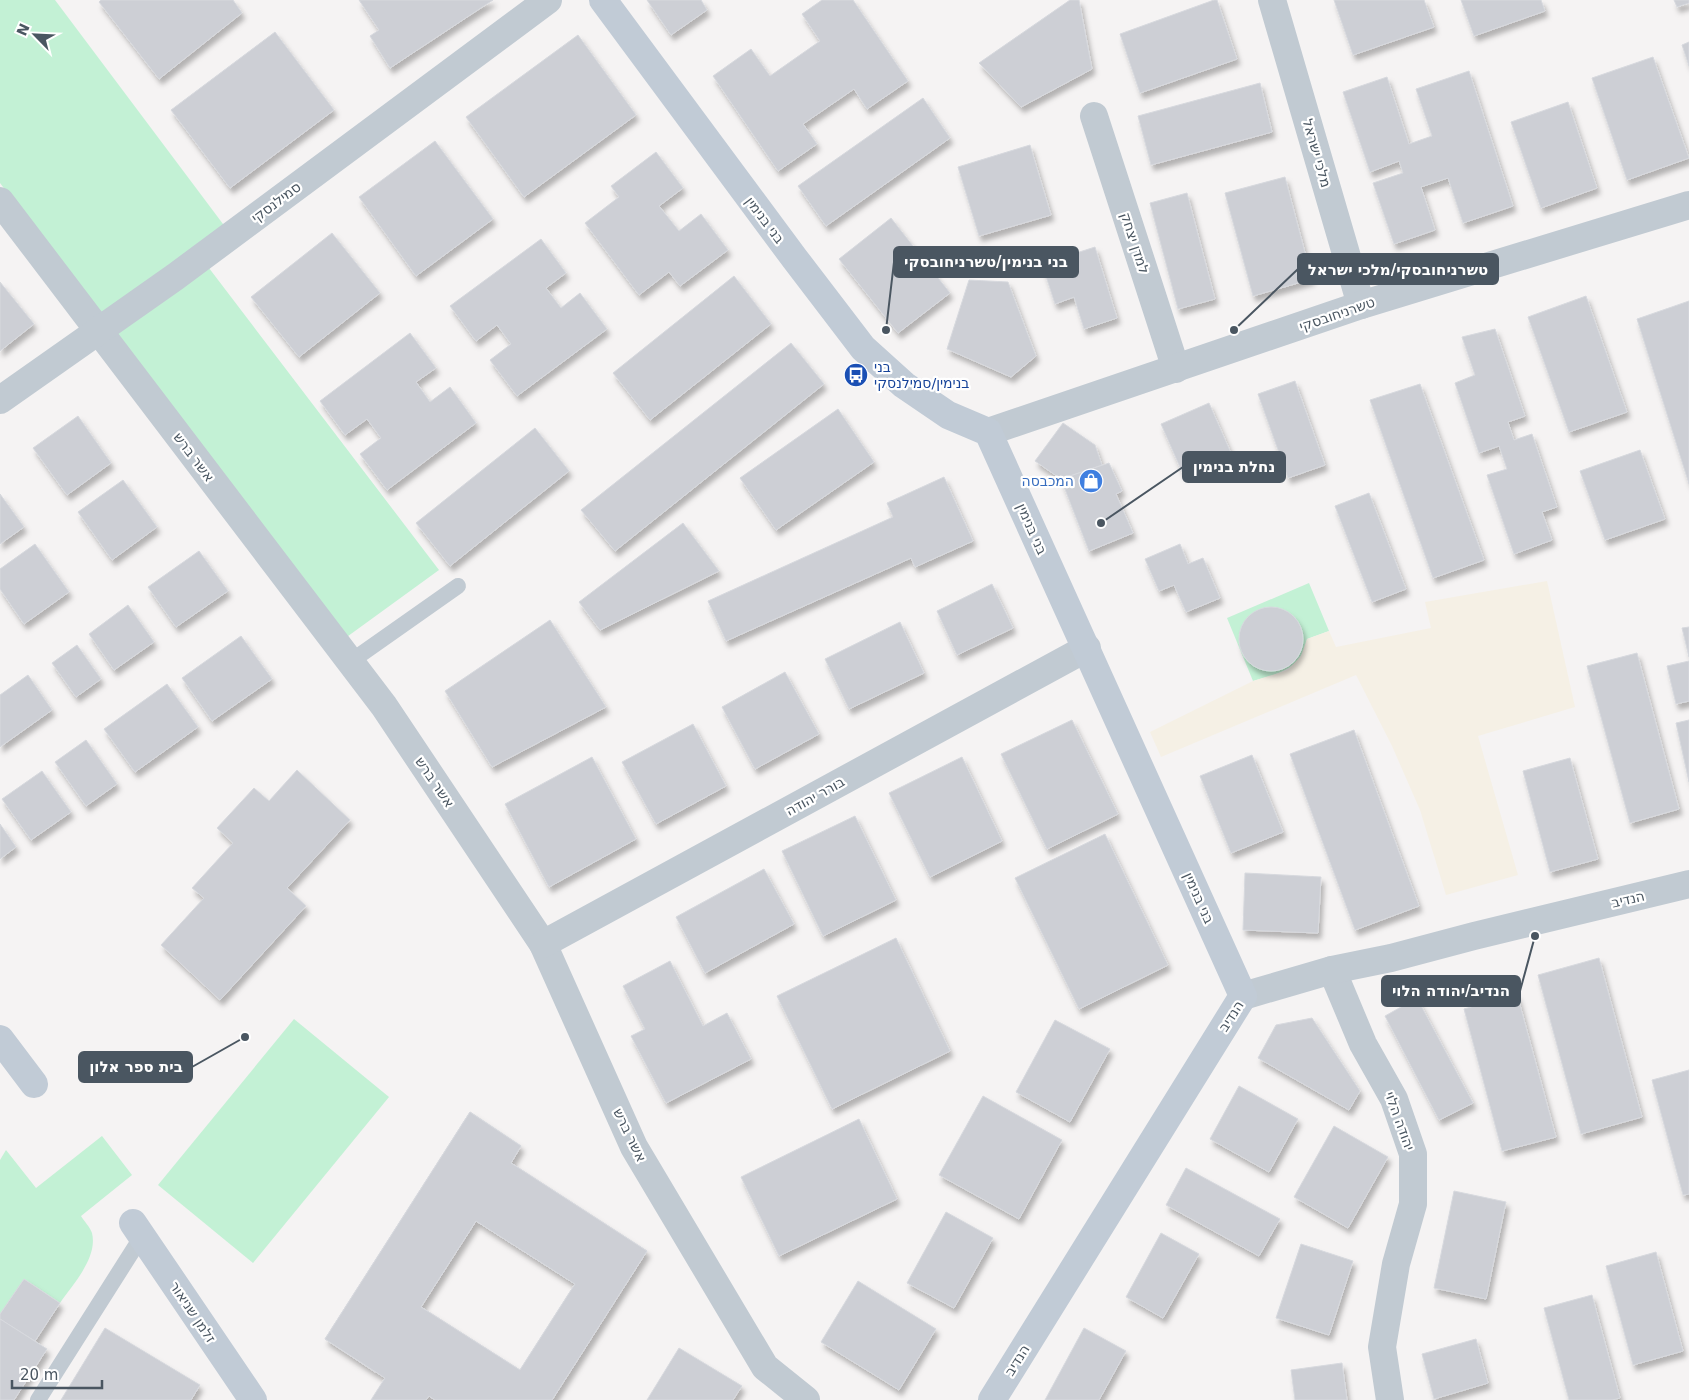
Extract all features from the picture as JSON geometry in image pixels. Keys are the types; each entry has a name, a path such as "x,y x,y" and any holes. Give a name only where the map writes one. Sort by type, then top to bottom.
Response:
{"street":[{"name":"סמילנסקי","path":"0,400 100,332 548,0"},
{"name":"בני בנימין","path":"603,0 863,348 904,385 948,415 988,432 1244,996"},
{"name":"מלכי ישראל","path":"1272,0 1361,305"},
{"name":"למדן יצחק","path":"1094,116 1176,369"},
{"name":"אשר ברש","path":"0,201 389,715 543,944 634,1147 765,1366 806,1400"},
{"name":"טשרניחובסקי","path":"988,432 1361,305 1689,205"},
{"name":"בורר יהודה","path":"543,944 1087,648"},
{"name":"הנדיב","path":"992,1400 1244,996 1332,970 1391,958 1689,884"},
{"name":"יהודה הלוי","path":"1332,970 1363,1044 1394,1099 1413,1154 1413,1204 1396,1264 1382,1347 1390,1400"},
{"path":"4,1052 34,1084"},
{"name":"זלמן שניאור","path":"138,1229 253,1400"}],"lane":[{"path":"350,662 458,586"},
{"path":"38,1400 138,1229"}],"green space":[{"path":"0,0 55,0 226,228 196,251 439,570 344,639 0,183"},
{"path":"1309,583 1329,631 1307,639 1300,657 1288,669 1253,681 1227,618"},
{"path":"294,1019 389,1097 253,1263 158,1185"},
{"path":"102,1136 132,1175 81,1216 92,1233 93,1242 88,1261 83,1270 60,1303 24,1279 0,1314 0,1160 6,1150 36,1188"}],"sand":[{"path":"1547,581 1575,707 1478,736 1518,875 1446,895 1420,810 1392,746 1356,675 1161,757 1150,732 1253,681 1288,670 1301,656 1307,639 1329,631 1336,647 1431,628 1425,602"}],"building":[{"path":"101,0 233,0 242,13 159,79 99,2"},
{"path":"359,0 493,0 390,68 370,36 379,30"},
{"path":"647,0 701,0 707,10 671,35"},
{"path":"822,0 853,0 908,81 867,109 854,89 803,124 817,144 778,171 713,76 751,49 770,76 820,41 802,14"},
{"path":"1070,0 1079,0 1092,69 1021,107 979,63"},
{"path":"1217,0 1237,59 1140,93 1120,34"},
{"path":"1334,0 1424,0 1434,27 1353,55"},
{"path":"1461,0 1541,0 1545,11 1474,36"},
{"path":"1674,0 1689,0 1689,3 1677,7"},
{"path":"275,32 334,110 230,188 171,110"},
{"path":"578,35 636,115 524,197 466,117"},
{"path":"1689,42 1689,66 1682,45"},
{"path":"1653,57 1689,158 1627,180 1592,78"},
{"path":"1469,71 1513,206 1463,223 1448,178 1421,187 1435,230 1394,244 1373,183 1403,173 1399,161 1370,172 1343,92 1387,77 1409,144 1432,136 1416,89"},
{"path":"1260,83 1272,132 1151,165 1138,116"},
{"path":"923,98 950,138 826,226 798,186"},
{"path":"1568,102 1597,188 1541,208 1511,122"},
{"path":"435,141 493,219 416,276 359,197"},
{"path":"1030,145 1051,215 979,236 958,167"},
{"path":"656,152 683,188 659,206 679,231 701,214 728,250 680,286 669,272 639,295 585,223 619,197 611,186"},
{"path":"1285,177 1312,279 1253,296 1225,193"},
{"path":"1187,193 1215,299 1178,309 1150,203"},
{"path":"891,218 950,293 898,333 839,259"},
{"path":"332,233 380,293 299,357 251,297"},
{"path":"541,239 566,273 546,288 561,308 580,293 607,329 517,396 490,360 511,344 497,325 476,341 450,306"},
{"path":"1095,247 1117,318 1084,329 1074,297 1055,304 1042,264"},
{"path":"734,276 771,324 650,420 613,373"},
{"path":"969,280 1008,282 1036,356 1011,377 947,349"},
{"path":"0,282 34,324 0,351"},
{"path":"1586,296 1627,412 1569,432 1528,317"},
{"path":"1689,301 1689,484 1637,319"},
{"path":"1495,329 1525,416 1508,422 1514,440 1532,434 1557,507 1542,512 1552,540 1514,554 1487,475 1507,469 1499,446 1479,453 1455,383 1475,375 1462,337"},
{"path":"410,333 436,368 416,382 430,402 450,387 476,423 387,490 360,454 381,438 367,419 345,435 320,401"},
{"path":"791,343 824,384 615,551 581,510"},
{"path":"1295,381 1325,465 1288,478 1258,394"},
{"path":"1420,384 1484,560 1433,578 1370,400"},
{"path":"1209,403 1231,453 1183,474 1161,424"},
{"path":"838,409 874,462 776,530 740,478"},
{"path":"78,416 111,463 67,495 33,448"},
{"path":"1063,423 1095,445 1102,465 1061,479 1035,461"},
{"path":"535,428 569,471 450,566 416,523"},
{"path":"1640,450 1665,519 1605,540 1580,471"},
{"path":"1109,463 1122,491 1116,494 1133,533 1089,551 1061,479"},
{"path":"944,477 973,541 915,567 911,558 726,641 708,601 893,517 887,503"},
{"path":"123,480 157,527 112,560 78,512"},
{"path":"1369,493 1406,589 1372,602 1335,506"},
{"path":"0,494 24,527 0,544"},
{"path":"683,523 719,571 600,630 579,602"},
{"path":"35,544 69,592 24,624 0,589 0,569"},
{"path":"1180,544 1188,564 1203,558 1220,598 1186,612 1174,585 1159,591 1145,559"},
{"path":"199,551 228,591 176,627 148,587"},
{"path":"992,584 1013,628 957,655 937,611"},
{"path":"128,605 154,642 114,670 89,634"},
{"path":"1271,607 1283,609 1294,616 1301,627 1303,639 1301,651 1294,662 1283,669 1271,671 1259,669 1248,662 1241,651 1239,639 1241,627 1248,616 1259,609"},
{"path":"550,620 606,707 492,767 445,691"},
{"path":"900,622 924,673 849,709 825,659"},
{"path":"1689,627 1689,657 1682,628"},
{"path":"241,636 272,679 212,721 182,678"},
{"path":"77,645 101,679 76,697 52,663"},
{"path":"1637,653 1679,809 1630,823 1587,666"},
{"path":"1689,661 1689,701 1676,704 1667,666"},
{"path":"785,672 819,734 755,769 722,707"},
{"path":"28,675 52,710 0,747 0,695"},
{"path":"167,684 198,727 135,772 104,729"},
{"path":"1072,720 1118,814 1047,849 1001,754"},
{"path":"1689,720 1689,782 1676,723"},
{"path":"693,724 726,786 656,824 622,762"},
{"path":"1354,730 1419,906 1355,930 1290,754"},
{"path":"86,740 117,784 86,806 55,762"},
{"path":"1252,755 1283,832 1231,853 1200,776"},
{"path":"592,757 636,839 549,887 505,804"},
{"path":"962,757 1002,841 930,877 889,793"},
{"path":"1570,758 1598,859 1550,872 1523,771"},
{"path":"297,770 350,820 287,888 306,906 220,1000 161,945 204,898 192,888 233,843 217,828 254,788 269,801"},
{"path":"42,771 71,812 31,840 2,799"},
{"path":"855,816 896,900 823,936 782,851"},
{"path":"0,824 16,847 0,859"},
{"path":"1105,834 1168,965 1079,1009 1015,878"},
{"path":"764,869 794,924 705,973 676,917"},
{"path":"1245,873 1321,877 1318,933 1243,930"},
{"path":"896,938 950,1051 832,1109 777,996"},
{"path":"1599,958 1642,1117 1581,1134 1538,975"},
{"path":"670,961 703,1026 727,1013 751,1059 666,1103 631,1036 645,1029 623,986"},
{"path":"1517,994 1556,1137 1502,1151 1464,1009"},
{"path":"1417,998 1473,1103 1439,1120 1385,1016"},
{"path":"1312,1018 1360,1091 1349,1110 1258,1058 1276,1025"},
{"path":"1055,1020 1110,1049 1070,1122 1016,1092"},
{"path":"1689,1070 1689,1194 1683,1195 1652,1080"},
{"path":"1239,1086 1298,1119 1269,1172 1210,1139"},
{"path":"983,1096 1062,1140 1019,1219 939,1175"},
{"path":"470,1112 521,1146 511,1163 647,1251 552,1400 435,1400 380,1365 375,1372 325,1339","holes":["476,1221 575,1284 520,1370 421,1307"]},
{"path":"470,1112 521,1146 511,1163 647,1251 552,1400 435,1400 429,1396 426,1400 371,1400 385,1378 325,1339","holes":["476,1221 575,1284 520,1370 421,1307"]},
{"path":"859,1119 897,1199 779,1256 741,1177"},
{"path":"1334,1126 1388,1157 1348,1228 1294,1197"},
{"path":"1186,1168 1280,1219 1259,1256 1166,1205"},
{"path":"1454,1191 1506,1202 1486,1299 1434,1288"},
{"path":"946,1212 993,1238 954,1308 907,1283"},
{"path":"1161,1233 1199,1254 1163,1318 1126,1297"},
{"path":"1301,1244 1353,1261 1329,1335 1276,1318"},
{"path":"1656,1252 1683,1351 1633,1365 1606,1266"},
{"path":"24,1279 60,1303 35,1341 0,1319 0,1314"},
{"path":"858,1281 936,1329 899,1390 821,1342"},
{"path":"1592,1295 1620,1398 1612,1400 1569,1400 1544,1308"},
{"path":"0,1319 47,1349 14,1400 0,1400"},
{"path":"105,1328 200,1385 191,1400 61,1400"},
{"path":"1084,1328 1126,1351 1099,1400 1045,1400"},
{"path":"1476,1339 1488,1383 1434,1399 1422,1354"},
{"path":"679,1348 742,1386 733,1400 647,1400"},
{"path":"1342,1363 1347,1400 1295,1400 1291,1370"}],"place":[{"name":"בני בנימין/טשרניחובסקי","path":"886,330"},
{"name":"טשרניחובסקי/מלכי ישראל","path":"1234,330"},
{"name":"בני בנימין/סמילנסקי","path":"856,375"},
{"name":"המכבסה","path":"1091,481"},
{"name":"נחלת בנימין","path":"1101,523"},
{"name":"הנדיב/יהודה הלוי","path":"1535,936"},
{"name":"בית ספר אלון","path":"245,1037"}]}
